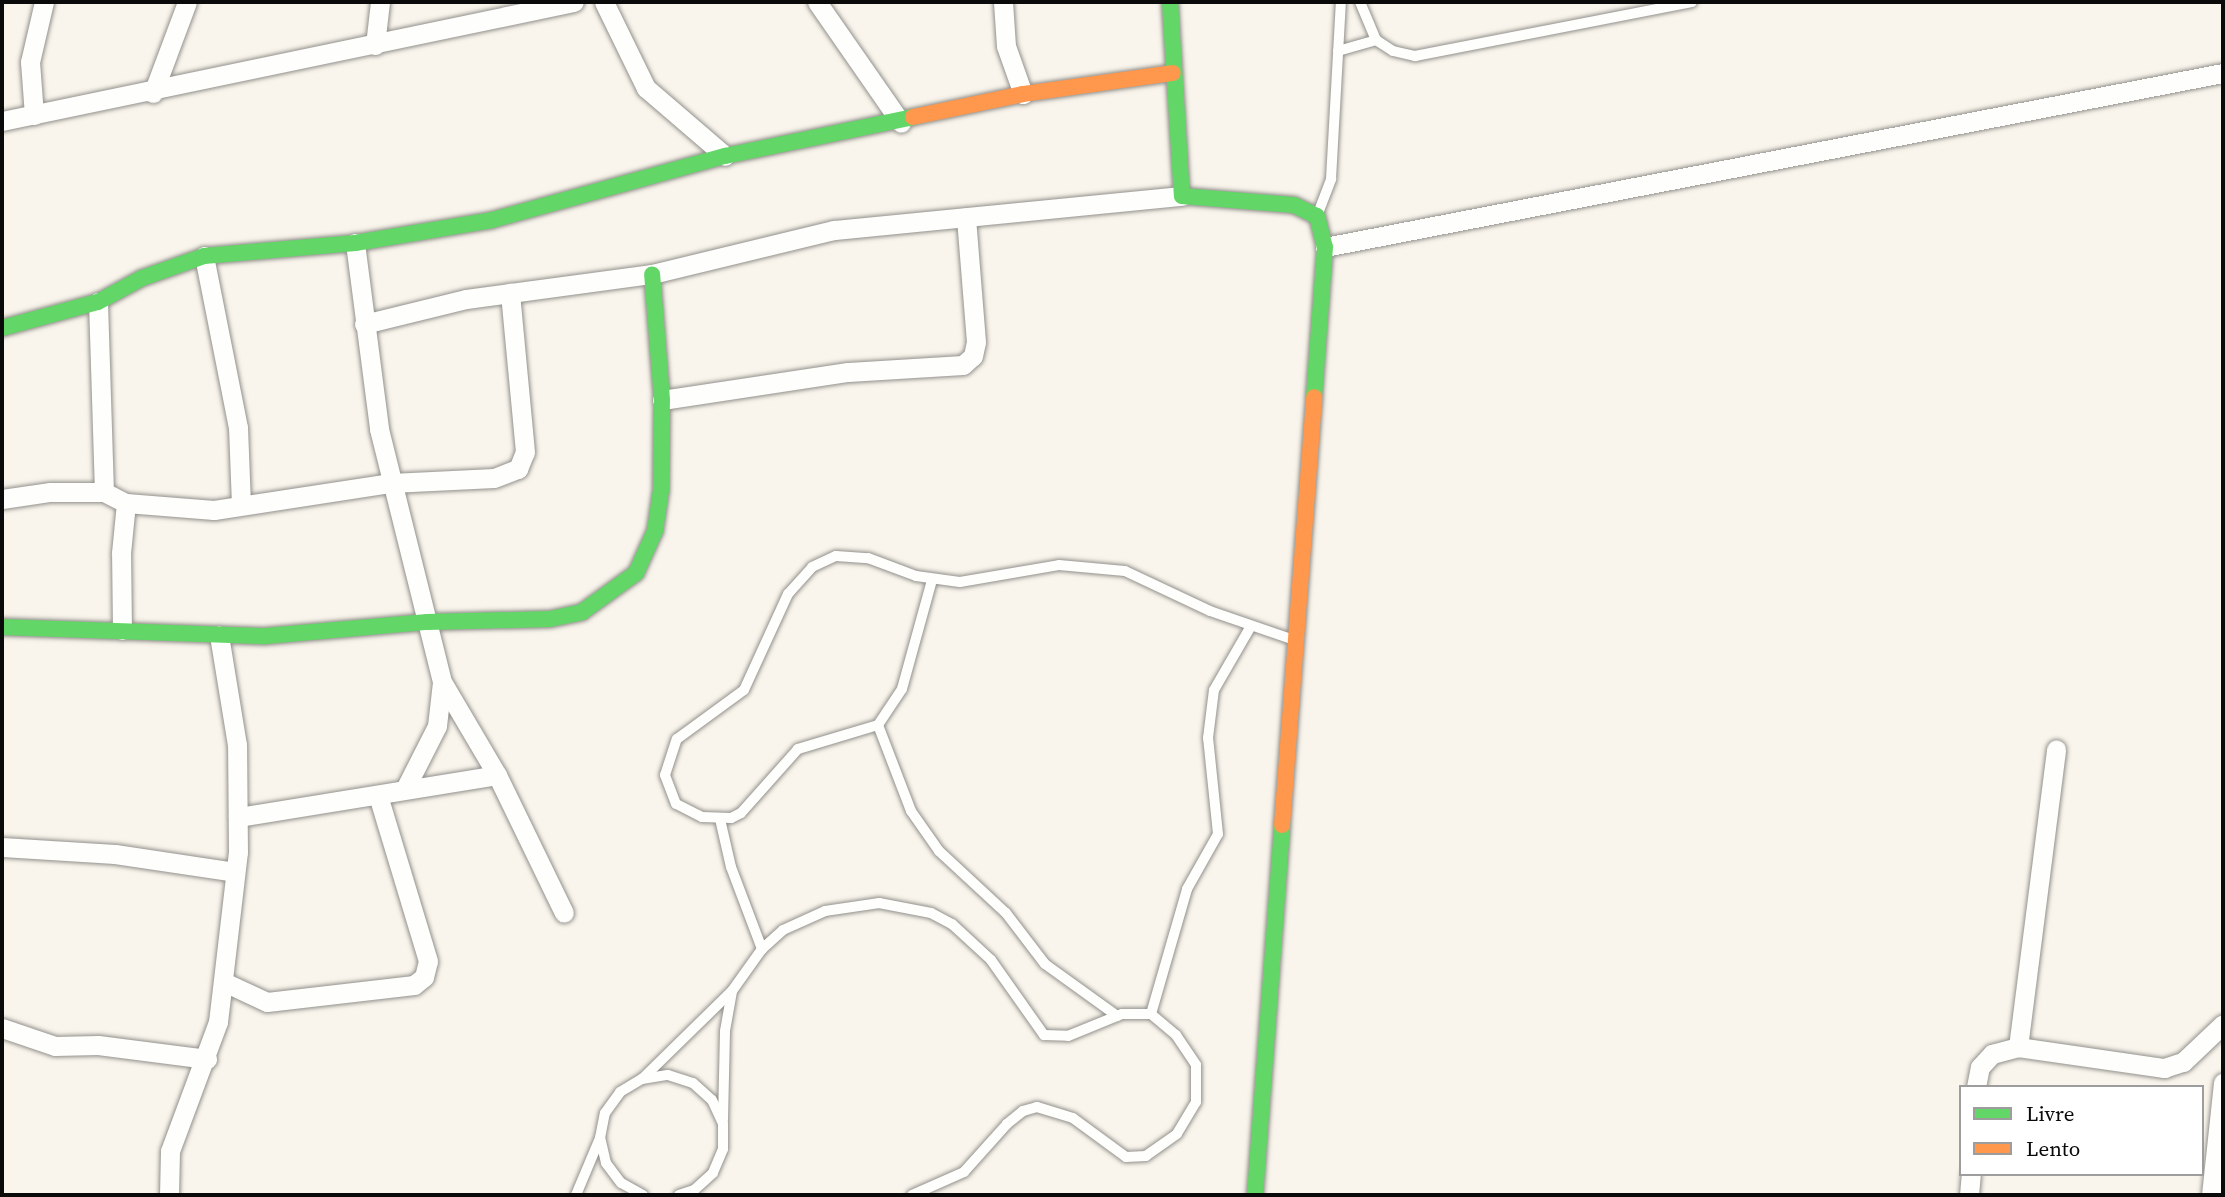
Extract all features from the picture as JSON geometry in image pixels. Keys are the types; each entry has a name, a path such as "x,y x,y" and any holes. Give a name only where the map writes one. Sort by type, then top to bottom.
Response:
{"street":[{"path":"34,115 30,62 44,2"},
{"path":"153,93 187,2"},
{"path":"375,45 380,2"},
{"path":"2,121 153,93 574,2"},
{"path":"604,2 646,88 726,156"},
{"path":"817,2 901,123"},
{"path":"1003,2 1006,46 1023,93"},
{"path":"1170,2 1182,196"},
{"path":"2,328 99,302 142,278 204,257 355,243 492,220 726,156 901,123 1023,93 1173,73"},
{"path":"1325,247 2223,73"},
{"path":"364,324 452,302 652,274 834,230 1182,196 1294,205 1317,216 1325,247 1255,1195"},
{"path":"662,400 848,372 963,365 973,356 975,342 966,217"},
{"path":"355,243 364,324 391,483 442,682 497,775 564,913"},
{"path":"204,257 238,427 241,504"},
{"path":"2,627 219,635 344,632 427,622 564,618 582,612 622,586 645,560 655,531 661,490 662,400 652,274"},
{"path":"2,499 50,492 104,492 126,503 214,510 391,483 494,478 518,468 524,452 510,293"},
{"path":"99,302 104,492"},
{"path":"122,630 121,553 126,503"},
{"path":"169,1195 170,1151 207,1059 224,982 235,872 238,817 237,745 219,635"},
{"path":"405,789 437,726 442,682"},
{"path":"2018,1047 2056,749"},
{"path":"238,817 497,775"},
{"path":"224,982 267,1002 414,985 424,978 428,961 378,795"},
{"path":"2,847 115,855 235,872"},
{"path":"1976,1085 1980,1066 1992,1054 2018,1047 2164,1068 2183,1062 2223,1024"},
{"path":"2,1028 47,1045 98,1045 207,1059"},
{"path":"2210,1195 2223,1083"},
{"path":"1969,1195 1971,1176"}],"lane":[{"path":"1317,216 1331,179 1341,2"},
{"path":"1360,2 1376,40 1392,51 1415,56 1692,2"},
{"path":"1338,51 1376,40"},
{"path":"932,580 902,689 878,725 798,749 741,813 720,819 702,817 676,804 667,788 666,764 686,730 744,690 788,594 800,578 820,561 853,556 932,580 960,582 1059,565 1116,570 1251,626 1298,641"},
{"path":"1151,1014 1187,889 1218,834 1208,738 1214,690 1251,626"},
{"path":"878,725 911,811 939,851 1006,913 1045,964 1117,1016"},
{"path":"720,819 731,867 762,949"},
{"path":"576,1195 600,1138 605,1113 620,1092 642,1079 732,991 762,949 783,930 825,911 852,904 904,906 942,919 975,942 1044,1035 1068,1036 1131,1011 1151,1014 1188,1050 1200,1085 1187,1119 1157,1151 1126,1157 1073,1118 1037,1107 1023,1111 1007,1124 964,1172 912,1195"},
{"path":"679,1195 694,1190 713,1173 723,1149 725,1031 732,991"},
{"path":"642,1079 668,1075 693,1083 712,1100 723,1124"},
{"path":"600,1138 606,1163 621,1183 643,1195"}],"traffic: fast":[{"path":"1170,2 1182,196 1294,205 1317,216 1325,247 1314,397"},
{"path":"2,328 98,302 142,278 204,256 355,243 492,220 725,156 913,117"},
{"path":"2,627 266,636 427,622 550,619 582,612 636,573 655,531 661,490 662,400 652,274"},
{"path":"1255,1195 1282,825"}],"traffic: slow":[{"path":"913,117 1023,94 1173,73"},
{"path":"1282,825 1314,397"}]}
